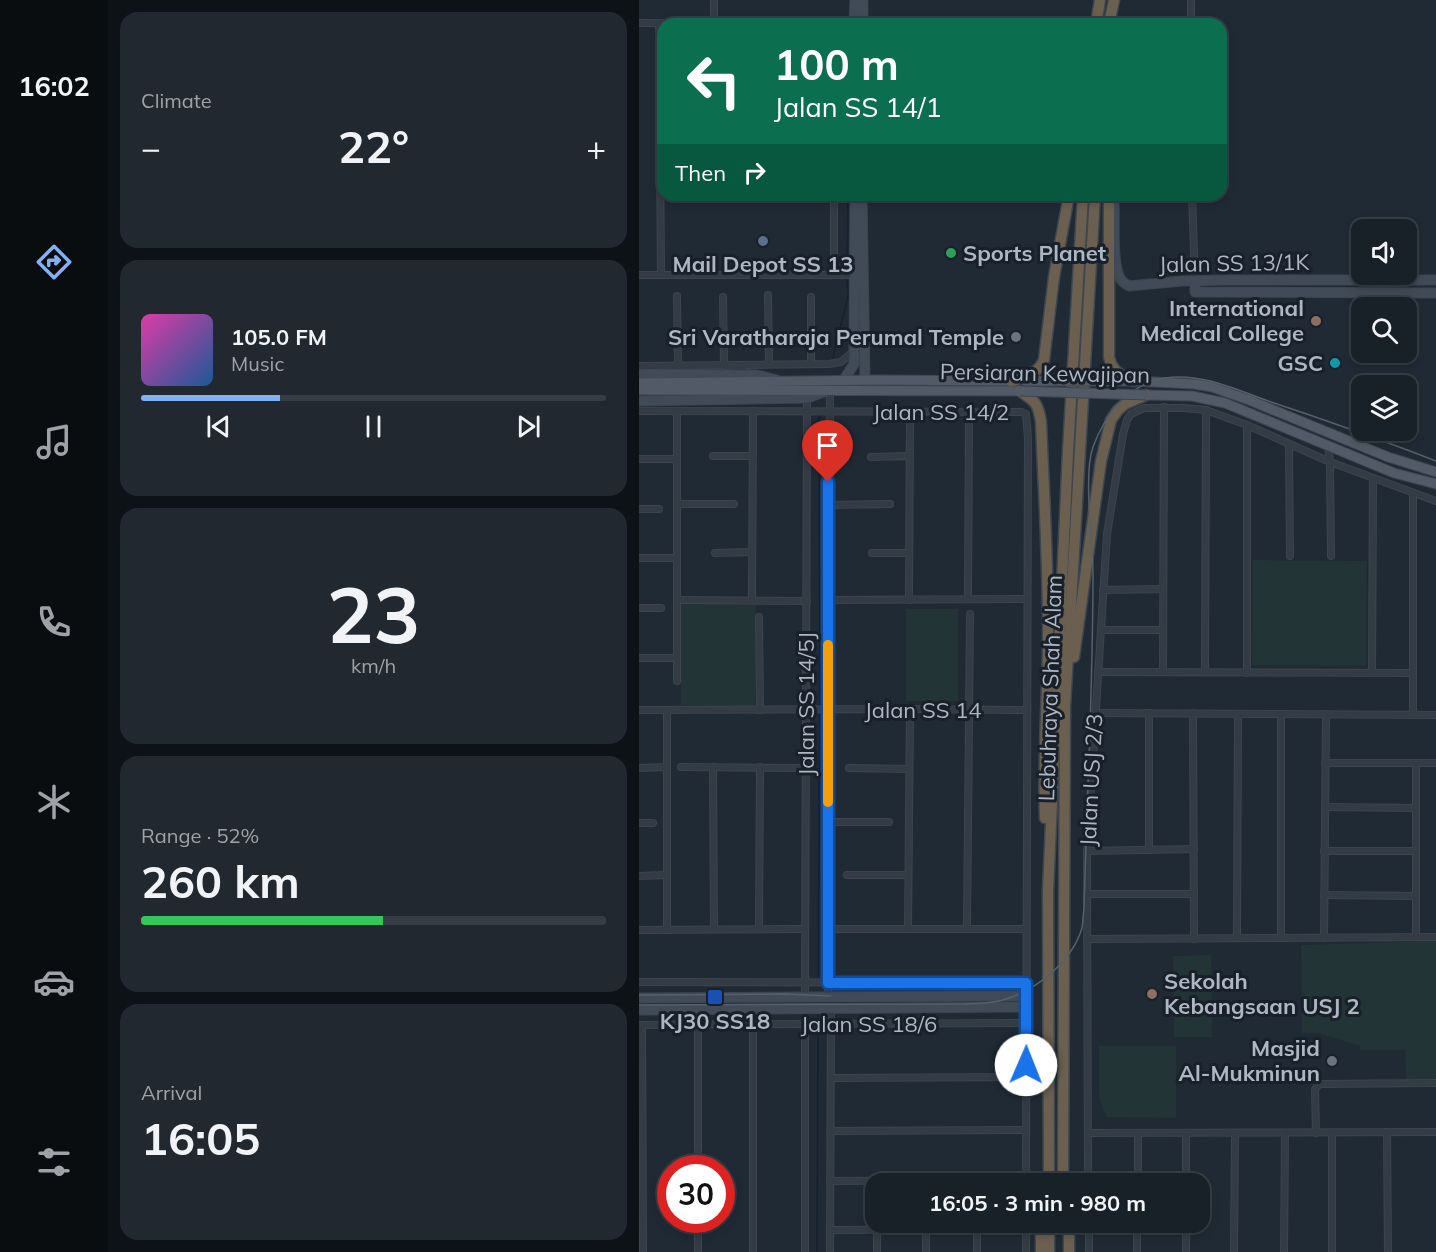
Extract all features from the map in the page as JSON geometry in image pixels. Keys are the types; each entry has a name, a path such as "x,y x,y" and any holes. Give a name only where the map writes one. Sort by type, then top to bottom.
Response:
{"highway":[{"path":"1097,18 1100,0"},
{"path":"1110,18 1114,0"},
{"path":"1011,381 1034,374 1044,360 1054,277 1068,201"},
{"name":"Lebuhraya Shah Alam","path":"1049,1173 1048,890 1068,451 1083,201"},
{"name":"Lebuhraya Shah Alam","path":"1063,1173 1065,706 1095,201"},
{"path":"1111,201 1109,357 1116,372 1134,381"},
{"path":"1023,386 1039,407 1041,422 1047,579 1048,650 1044,776 1048,890"},
{"path":"1065,706 1073,666 1101,461 1111,420 1117,410 1125,404 1146,395"},
{"path":"1044,1173 1049,1074"},
{"path":"1064,1076 1069,1173"},
{"path":"1041,1233 1041,1252"},
{"path":"1049,1233 1049,1252"},
{"path":"1063,1233 1063,1252"},
{"path":"1069,1233 1069,1252"}],"main road":[{"path":"854,18 855,0"},
{"path":"863,0 863,18"},
{"path":"843,381 854,364 855,350 855,201"},
{"path":"862,201 865,380"},
{"name":"Jalan SS 13/1K","path":"1111,201 1116,265 1123,282 1134,286 1195,281 1436,280"},
{"path":"1267,280 1267,292"},
{"name":"Jalan SS 13/1K","path":"1195,281 1195,292 1436,293"},
{"name":"Persiaran Kewajipan","path":"639,374 757,375 788,382 1011,381 1023,386 1192,396 1225,403 1394,473 1436,484"},
{"name":"Persiaran Kewajipan","path":"639,401 807,398 828,391 1134,381 1194,384 1212,387 1249,400 1388,457 1436,472"},
{"path":"639,390 788,382"},
{"path":"639,383 689,387 828,391"},
{"path":"639,998 1019,1000 1026,1007"},
{"path":"639,1010 822,1009 1019,1000"}],"street":[{"path":"714,0 714,18"},
{"path":"1191,1 1191,18"},
{"path":"639,23 657,23"},
{"path":"660,201 661,275"},
{"path":"834,201 834,275"},
{"path":"1191,201 1195,281"},
{"path":"639,275 854,275"},
{"path":"768,295 769,364"},
{"path":"677,296 678,366"},
{"path":"723,297 724,365"},
{"path":"811,297 811,364"},
{"path":"639,366 829,364 841,362 855,350"},
{"path":"724,365 757,375"},
{"path":"821,998 828,929 828,822 823,710 828,600 828,391"},
{"name":"Jalan SS 14/5J","path":"804,998 807,398"},
{"path":"1163,672 1164,407"},
{"name":"Jalan USJ 2/3","path":"1088,1173 1087,851 1110,511 1127,420 1138,410 1164,407 1206,410 1247,425 1330,462 1436,501"},
{"path":"1205,672 1206,410"},
{"name":"Jalan SS 14/2","path":"639,411 1022,412 1026,414 1028,438 1027,599"},
{"path":"677,411 677,681"},
{"path":"751,600 753,411"},
{"path":"909,600 910,411"},
{"path":"968,599 969,412"},
{"path":"1247,425 1247,672"},
{"path":"1290,446 1290,556"},
{"path":"1328,447 1331,556"},
{"path":"713,456 753,456"},
{"path":"871,457 910,456"},
{"path":"639,459 677,459"},
{"path":"1372,672 1373,479"},
{"path":"1413,493 1413,715"},
{"path":"677,504 734,504"},
{"path":"828,505 890,504"},
{"path":"639,509 659,509"},
{"path":"715,553 752,552"},
{"path":"872,553 909,553"},
{"path":"639,558 677,558"},
{"path":"1103,590 1163,590"},
{"path":"828,600 1027,599 1026,983 1019,1000"},
{"path":"677,600 807,601"},
{"path":"639,608 661,608"},
{"path":"967,929 970,614"},
{"path":"759,617 760,710"},
{"path":"1101,630 1163,630"},
{"path":"639,658 677,658"},
{"path":"1098,672 1413,672"},
{"path":"908,929 910,709"},
{"name":"Jalan SS 14","path":"639,710 1027,710"},
{"path":"667,710 667,930"},
{"path":"1095,713 1436,715"},
{"path":"1149,713 1149,850"},
{"path":"1193,714 1194,939"},
{"path":"1237,938 1238,714"},
{"path":"1281,714 1281,938"},
{"path":"1324,938 1326,714"},
{"path":"1325,763 1436,763"},
{"path":"1416,763 1416,937"},
{"path":"639,768 667,767"},
{"path":"681,767 806,768"},
{"path":"713,767 714,929"},
{"path":"759,929 760,767"},
{"path":"849,768 909,768"},
{"path":"1325,807 1416,808"},
{"path":"828,822 889,822"},
{"path":"639,823 653,823"},
{"path":"1087,851 1194,849"},
{"path":"1325,851 1416,851"},
{"path":"639,876 667,875"},
{"path":"847,875 908,875"},
{"path":"1087,894 1194,894"},
{"path":"1324,895 1416,896"},
{"path":"639,930 805,929"},
{"path":"828,929 1026,929"},
{"path":"1087,939 1436,937"},
{"path":"639,982 1026,983"},
{"path":"1026,1007 1026,1173"},
{"path":"822,1009 831,1023 830,1252"},
{"path":"805,1023 805,1252"},
{"name":"Jalan SS 18/6","path":"640,1025 1027,1023"},
{"path":"698,1024 698,1155"},
{"path":"753,1024 753,1252"},
{"path":"640,1025 641,1248"},
{"path":"831,1078 1026,1077"},
{"path":"1316,1133 1315,1089 1320,1084 1436,1083"},
{"path":"830,1131 1026,1130"},
{"path":"1332,1132 1332,1252"},
{"path":"1387,1132 1388,1252"},
{"path":"1088,1133 1436,1132"},
{"path":"1138,1133 1138,1173"},
{"path":"1186,1133 1186,1173"},
{"path":"1234,1252 1235,1133"},
{"path":"1284,1252 1285,1133"},
{"path":"830,1181 865,1181"},
{"path":"830,1230 865,1230"},
{"path":"698,1233 698,1252"},
{"path":"877,1233 877,1252"},
{"path":"926,1233 926,1252"},
{"path":"977,1233 977,1252"},
{"path":"1026,1233 1026,1252"},
{"path":"1089,1233 1089,1252"},
{"path":"1137,1233 1137,1252"},
{"path":"1186,1233 1186,1252"}],"shaded area":[{"path":"1253,560 1367,561 1366,666 1252,665"},
{"path":"681,604 756,605 755,706 681,705"},
{"path":"906,609 958,609 958,701 906,701"},
{"path":"1436,941 1436,1081 1406,1081 1405,1050 1359,1050 1360,1046 1319,1033 1302,1033 1301,945"},
{"path":"1211,955 1212,1037 1174,1037 1173,956"},
{"path":"1099,1046 1176,1046 1176,1118 1107,1117 1099,1098"}],"waterway":[{"path":"847,271 848,201"},
{"path":"833,357 848,296 847,280"},
{"path":"819,416 820,708"},
{"path":"818,981 820,713"},
{"path":"818,1013 818,1023"},
{"path":"817,1252 818,1028"}],"tram line":[{"path":"639,1005 991,1003 1030,988 1062,962 1070,952 1082,928 1084,909 1093,616 1090,459 1104,424 1111,413 1130,394 1152,381 1165,378 1207,380 1436,461"},
{"path":"639,995 831,996"}],"slow traffic":[{"path":"828,645 828,802"}],"place":[{"name":"Mail Depot SS 13","path":"763,241"},
{"name":"Sports Planet","path":"951,253"},
{"name":"International Medical College","path":"1316,321"},
{"name":"Sri Varatharaja Perumal Temple","path":"1016,337"},
{"name":"GSC","path":"1335,363"},
{"name":"Sekolah Kebangsaan USJ 2","path":"1152,994"},
{"name":"KJ30 SS18","path":"715,997"},
{"name":"Masjid Al-Mukminun","path":"1332,1061"}],"route":[{"path":"828,482 828,983 1026,983 1026,1065"}]}
